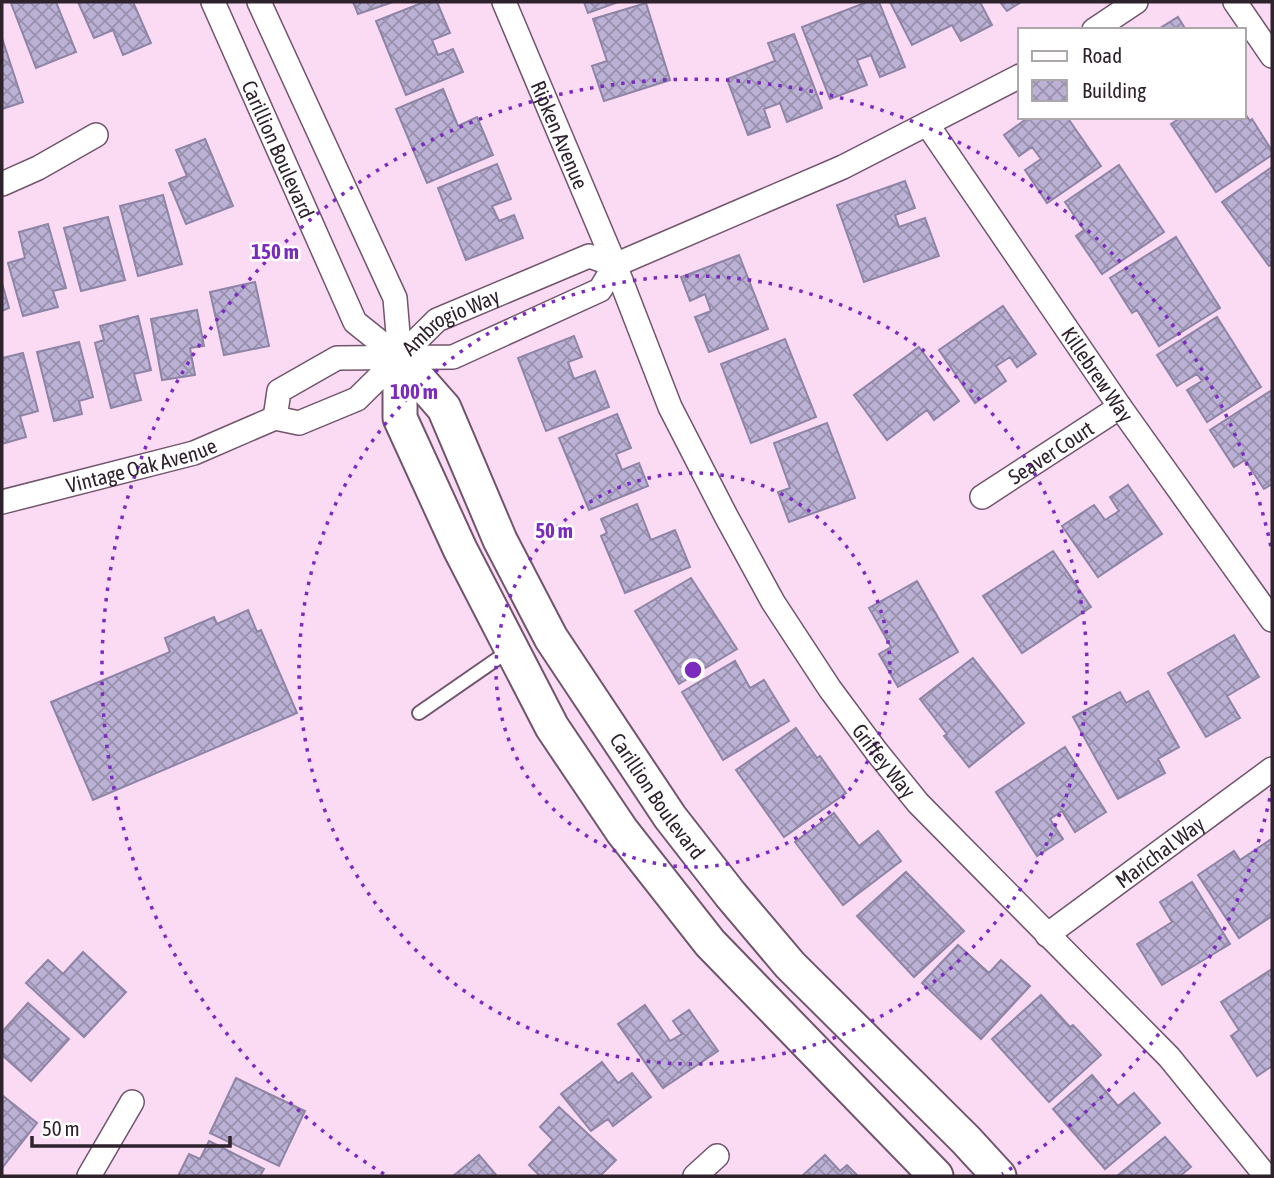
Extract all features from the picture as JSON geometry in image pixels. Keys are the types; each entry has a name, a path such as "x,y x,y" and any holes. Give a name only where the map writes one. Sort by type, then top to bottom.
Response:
{"street":[{"name":"Carillion Boulevard","path":"213,2 355,322 400,358 444,408 500,540 551,638 670,817 790,965 999,1176"},
{"name":"Carillion Boulevard","path":"259,2 395,298 400,358 400,418 460,549 552,727 614,820 710,943 936,1176"},
{"name":"Ripken Avenue","path":"504,2 615,265"},
{"path":"1097,28 1136,2"},
{"path":"1235,2 1272,56"},
{"path":"615,265 843,167 1018,76"},
{"name":"Killebrew Way","path":"927,124 1120,407 1272,620"},
{"path":"2,184 96,135"},
{"name":"Ambrogio Way","path":"589,256 615,265 600,290 453,357 400,358 438,320 450,314 589,256"},
{"name":"Griffey Way","path":"615,265 670,407 773,602 830,689 918,803 1169,1057 1266,1176"},
{"path":"275,418 279,391 337,358 400,358"},
{"name":"Vintage Oak Avenue","path":"2,502 194,453 275,418 299,423 357,399 400,358"},
{"name":"Seaver Court","path":"982,497 1120,407"},
{"name":"Marichal Way","path":"1048,935 1272,769"},
{"path":"89,1176 132,1102"},
{"path":"695,1176 717,1156"}],"lane":[{"path":"419,713 510,650"}],"building":[{"path":"56,2 76,52 36,68 11,3"},
{"path":"78,2 133,2 151,43 123,55 113,30 94,38"},
{"path":"353,2 393,2 358,14"},
{"path":"424,2 437,2 450,33 432,40 438,55 453,49 463,72 406,95 376,21"},
{"path":"584,2 618,2 588,13"},
{"path":"867,2 879,2 905,67 880,77 871,55 857,60 867,85 830,99 802,27"},
{"path":"890,2 980,2 992,25 961,41 952,25 912,45"},
{"path":"1000,2 1021,2 1007,11"},
{"path":"646,3 670,80 604,101 592,66 607,61 593,19"},
{"path":"1178,17 1185,28 1160,28"},
{"path":"794,34 822,108 787,122 780,103 764,109 770,127 748,135 727,79 775,61 768,43"},
{"path":"2,38 23,102 2,109"},
{"path":"443,89 458,126 477,117 493,155 427,183 396,109"},
{"path":"1246,115 1250,121 1252,119 1272,155 1216,192 1171,124 1179,119 1246,119"},
{"path":"1026,119 1068,119 1101,166 1047,203 1025,170 1041,159 1032,147 1019,156 1004,135"},
{"path":"205,139 233,206 186,224 169,183 187,176 176,150"},
{"path":"497,164 511,199 492,206 499,221 514,215 523,238 466,260 438,188"},
{"path":"1119,165 1164,232 1102,274 1076,236 1084,230 1065,202"},
{"path":"1272,167 1272,264 1269,266 1222,202"},
{"path":"905,181 915,208 895,215 899,227 925,218 939,256 864,282 837,205"},
{"path":"163,195 182,264 138,276 120,206"},
{"path":"108,217 125,280 81,291 64,228"},
{"path":"48,224 66,288 53,291 58,307 23,316 8,263 25,258 19,232"},
{"path":"1176,237 1220,308 1159,346 1137,310 1132,313 1110,278"},
{"path":"739,255 768,329 709,352 695,317 711,311 705,294 690,301 681,277"},
{"path":"255,282 269,346 224,355 210,292"},
{"path":"2,283 9,308 2,311"},
{"path":"1003,306 1036,354 1017,367 1010,357 996,366 1006,381 975,403 939,350"},
{"path":"197,310 204,346 190,348 195,375 162,380 151,319"},
{"path":"138,316 151,370 134,374 141,400 111,408 95,343 104,340 100,326"},
{"path":"1217,317 1261,387 1207,422 1187,390 1202,381 1197,374 1177,386 1157,355"},
{"path":"574,336 582,357 568,362 574,379 595,371 609,407 546,431 518,358"},
{"path":"785,339 816,417 751,443 721,364"},
{"path":"79,342 93,397 79,401 82,414 54,421 37,352"},
{"path":"919,347 959,401 934,420 927,410 887,440 854,395"},
{"path":"23,353 38,411 20,416 26,437 2,444 2,358"},
{"path":"1272,390 1272,484 1264,489 1245,460 1234,467 1210,430"},
{"path":"617,414 631,448 616,454 622,470 639,463 648,486 589,510 559,438"},
{"path":"827,423 855,498 789,522 778,492 790,488 774,443"},
{"path":"1128,485 1162,534 1098,577 1062,526 1094,505 1105,520 1119,511 1110,497"},
{"path":"637,504 651,540 675,530 690,567 625,593 601,536 607,533 601,519"},
{"path":"1053,551 1091,607 1022,653 983,596"},
{"path":"691,578 737,649 679,684 635,611"},
{"path":"917,581 958,652 898,687 879,654 891,647 869,608"},
{"path":"248,610 257,632 261,630 297,713 93,800 51,702 170,652 165,638 214,617 217,624"},
{"path":"1234,635 1259,677 1227,696 1240,718 1206,737 1168,673"},
{"path":"973,658 1024,723 969,767 944,736 947,734 920,699"},
{"path":"735,661 750,688 764,680 789,721 723,760 682,692"},
{"path":"1148,691 1179,747 1158,759 1165,773 1118,799 1073,717 1120,692 1126,703"},
{"path":"796,728 846,793 784,837 736,770"},
{"path":"1065,747 1106,812 1075,832 1062,811 1050,819 1063,839 1037,856 996,792"},
{"path":"834,813 859,846 878,831 901,861 843,905 795,842"},
{"path":"1270,840 1272,916 1239,938 1198,875 1234,851 1240,860"},
{"path":"906,872 964,931 914,977 857,916"},
{"path":"1192,882 1230,944 1162,985 1137,944 1172,922 1160,902"},
{"path":"958,945 989,973 1001,960 1030,986 981,1039 922,983"},
{"path":"83,952 126,992 84,1037 26,983 48,960 63,974"},
{"path":"1272,969 1272,1066 1257,1076 1231,1036 1239,1030 1221,1002"},
{"path":"1041,995 1070,1027 1073,1025 1101,1055 1049,1102 992,1039"},
{"path":"28,1003 69,1039 31,1081 2,1055 2,1032"},
{"path":"645,1005 670,1041 682,1034 673,1021 689,1010 718,1051 663,1088 618,1024"},
{"path":"602,1062 618,1083 632,1073 651,1097 613,1126 608,1119 591,1131 561,1094"},
{"path":"1092,1075 1118,1106 1134,1093 1160,1123 1105,1169 1053,1109"},
{"path":"236,1078 305,1111 279,1166 210,1133"},
{"path":"2,1095 37,1123 2,1168"},
{"path":"559,1107 616,1160 600,1176 540,1176 529,1165 553,1140 540,1127"},
{"path":"1165,1137 1191,1167 1180,1176 1117,1176"},
{"path":"209,1141 264,1169 260,1176 178,1176 189,1154 200,1159"},
{"path":"479,1155 497,1176 453,1176"},
{"path":"825,1155 840,1171 847,1165 858,1176 802,1176"}]}
